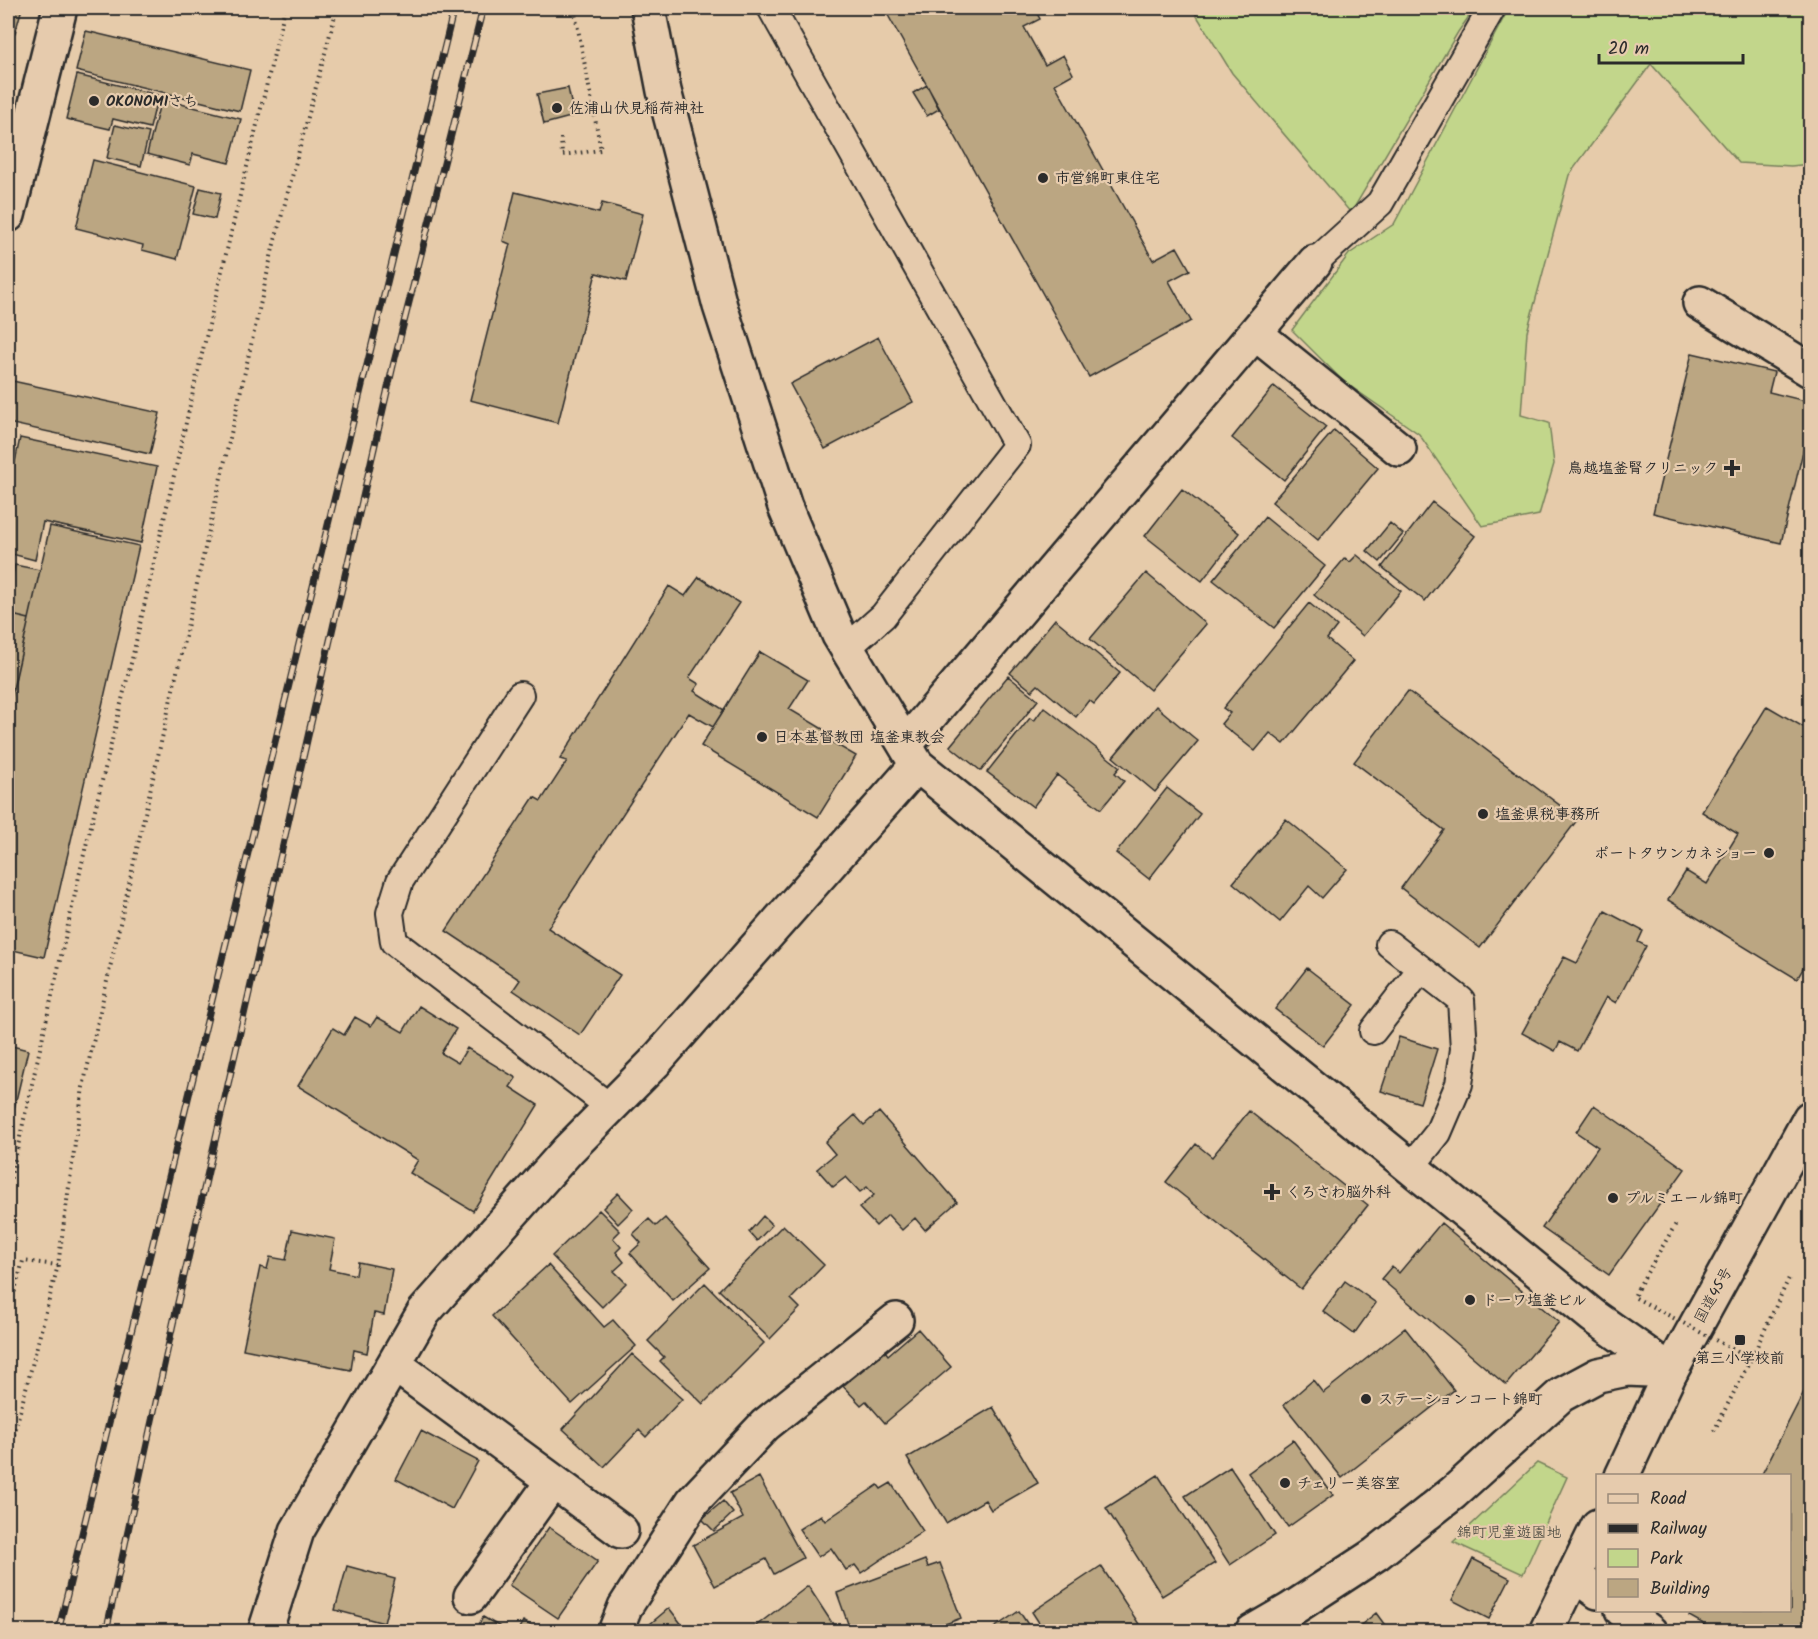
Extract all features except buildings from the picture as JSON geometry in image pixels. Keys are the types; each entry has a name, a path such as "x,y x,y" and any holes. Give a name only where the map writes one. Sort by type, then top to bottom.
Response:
{"main road":[{"path":"8,215 60,8"},
{"path":"648,8 664,91 720,306 785,507 838,635 911,755 1593,1316 1671,1371"},
{"path":"265,1632 297,1531 424,1312 568,1150 654,1063 911,755 1315,262"},
{"path":"1700,303 1810,370"},
{"path":"1255,333 1399,449"},
{"name":"国道45号","path":"1623,1474 1671,1371 1810,1118"},
{"path":"615,1632 625,1607 693,1501 765,1425 896,1320"},
{"path":"394,1364 621,1531"},
{"path":"1252,1632 1376,1554 1453,1493 1561,1395 1598,1375 1627,1369 1671,1371"},
{"path":"471,1596 553,1481"},
{"path":"1546,1632 1586,1584 1596,1536"},
{"path":"1623,1612 1650,1632"}],"lane":[{"path":"771,8 1017,445 883,616 847,648"},
{"path":"1315,262 1380,203 1492,8"},
{"path":"520,695 400,881 390,914 394,942 610,1107"},
{"path":"1389,944 1461,1000 1464,1049 1459,1084 1438,1133 1411,1167"},
{"path":"1373,1031 1422,969"}],"path":[{"path":"8,1190 285,8"},
{"path":"8,1458 58,1265 83,1087 273,248 337,8"},
{"path":"561,138 562,155 601,150 574,8"},
{"path":"1677,1222 1634,1297 1751,1359"},
{"path":"8,1315 23,1261 58,1265"},
{"path":"1714,1431 1790,1276"}],"green space":[{"path":"1192,8 1475,8 1458,32 1351,213 1232,73"},
{"path":"1509,8 1810,8 1810,164 1791,166 1739,163 1651,64 1569,175 1527,332 1521,415 1549,423 1554,464 1539,515 1482,526 1419,434 1343,381 1292,330 1349,254 1394,224"},
{"name":"錦町児童遊園地","path":"1537,1463 1567,1477 1523,1574 1453,1542"}],"railway":[{"path":"58,1632 454,8"},
{"path":"106,1632 173,1324 393,366 483,8"}],"place":[{"name":"OKONOMIさち","path":"94,101"},
{"name":"佐浦山伏見稲荷神社","path":"557,108"},
{"name":"市営錦町東住宅","path":"1043,178"},
{"name":"鳥越塩釜腎クリニック","path":"1732,468"},
{"name":"日本基督教団 塩釜東教会","path":"762,737"},
{"name":"塩釜県税事務所","path":"1483,814"},
{"name":"ポートタウンカネショー","path":"1769,853"},
{"name":"くろさわ脳外科","path":"1272,1192"},
{"name":"プルミエール錦町","path":"1613,1198"},
{"name":"ドーワ塩釜ビル","path":"1470,1300"},
{"name":"第三小学校前","path":"1740,1340"},
{"name":"ステーションコート錦町","path":"1366,1399"},
{"name":"チェリー美容室","path":"1285,1483"}]}
